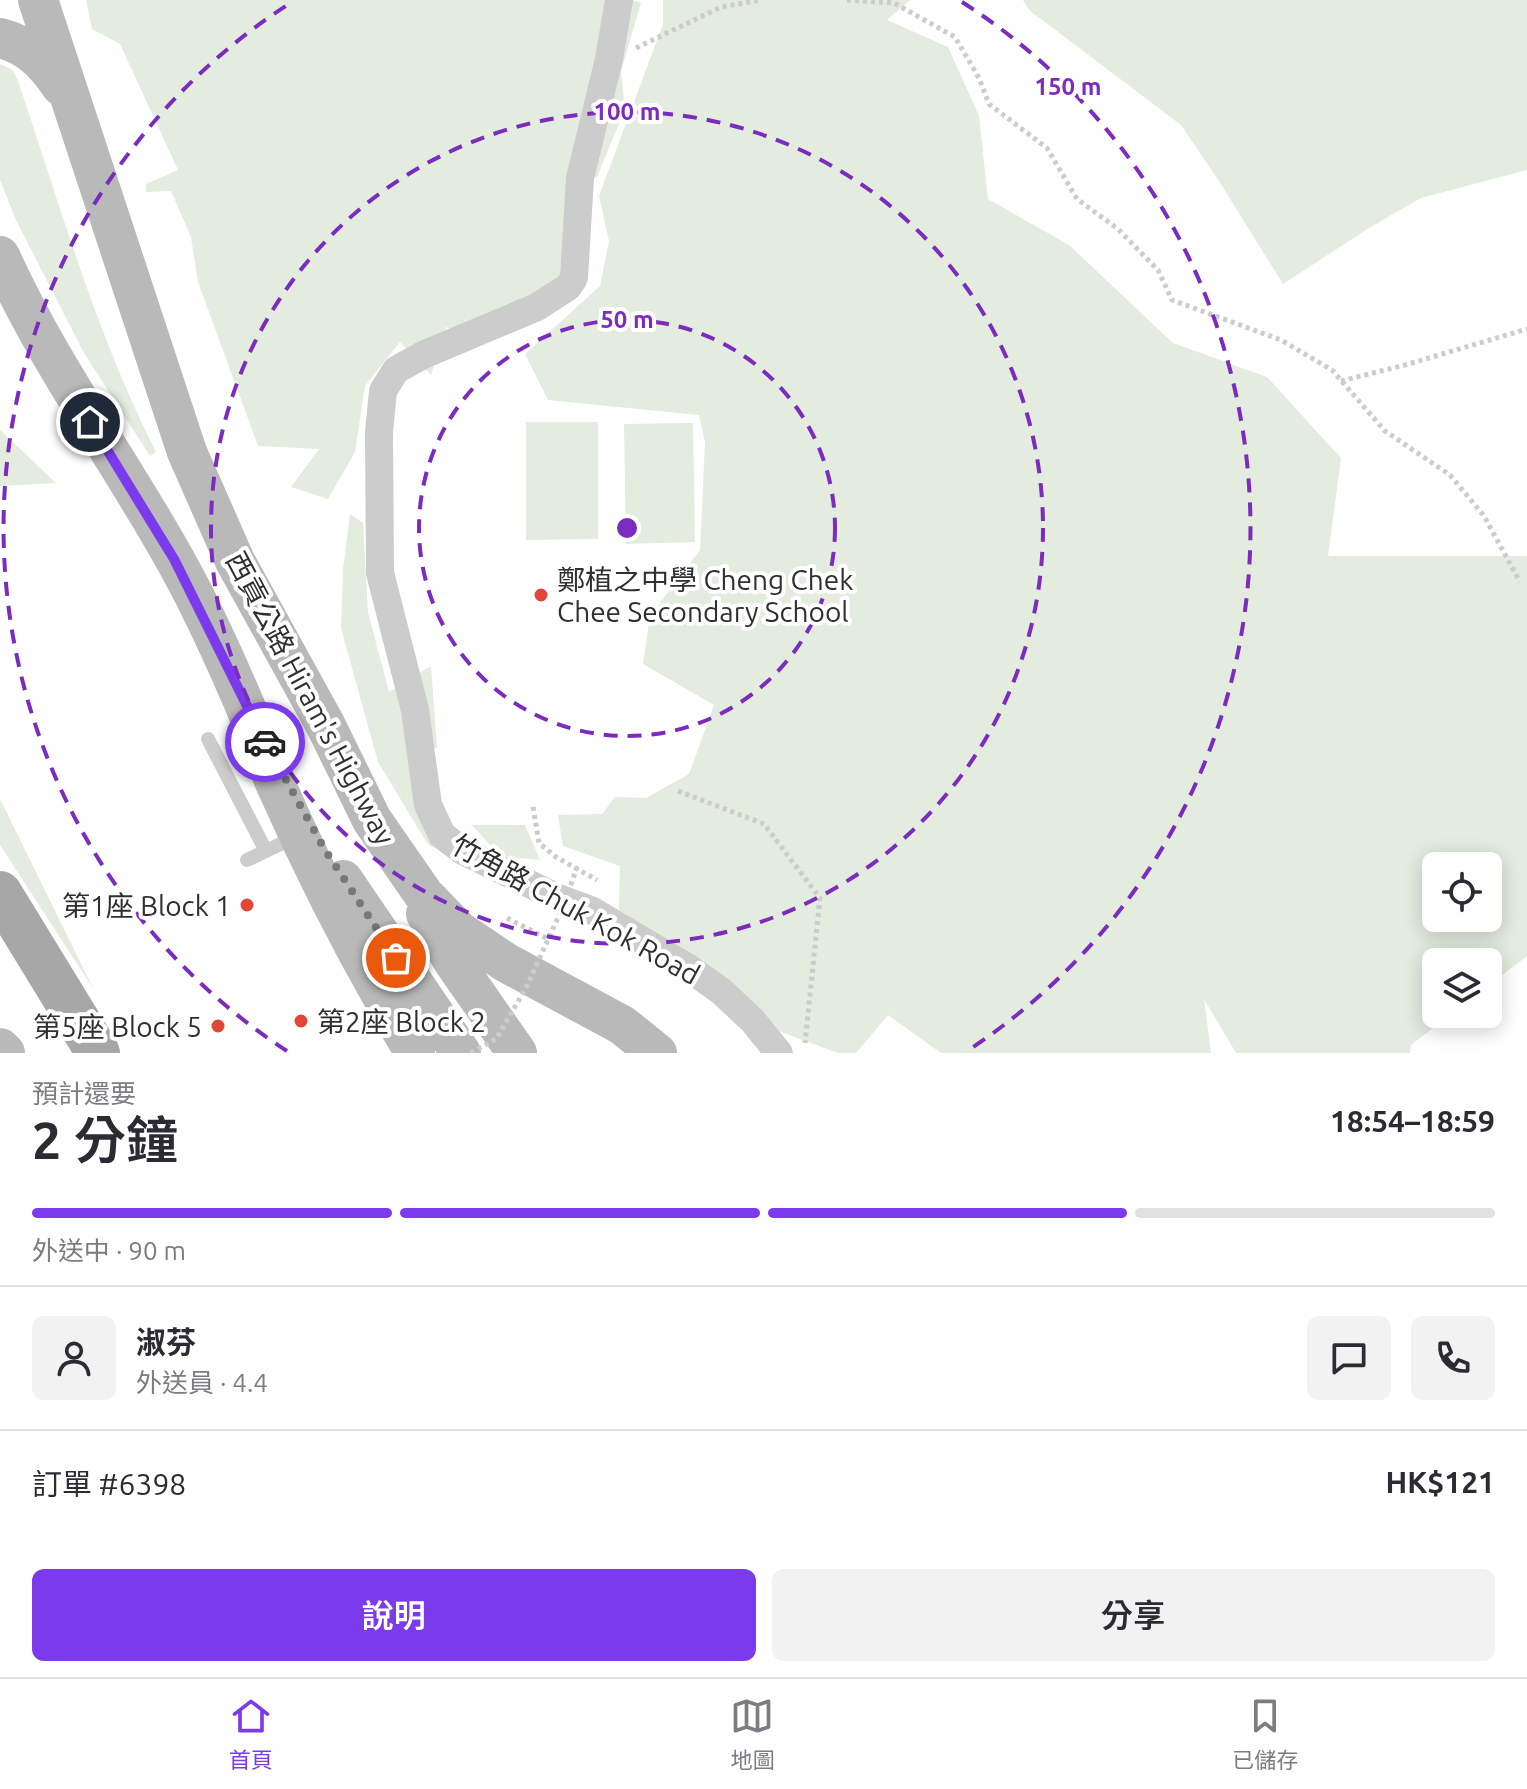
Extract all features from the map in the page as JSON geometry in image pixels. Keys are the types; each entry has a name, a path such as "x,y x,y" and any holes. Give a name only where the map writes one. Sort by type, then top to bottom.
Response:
{"main road":[{"name":"西貢公路 Hiram's Highway","path":"38,0 187,452 235,561 326,726 372,820 424,895 459,931 505,962 622,1025 657,1053"},
{"path":"0,38 19,43 35,55 51,71 72,103"},
{"name":"西貢公路 Hiram's Highway","path":"0,256 44,344 174,559 214,635 274,782 282,844 356,952 415,1053"},
{"path":"243,702 347,886 461,1053"},
{"path":"372,820 453,961 517,1053"},
{"path":"0,893 98,1053"},
{"path":"0,1048 5,1053"}],"street":[{"name":"竹角路 Chuk Kok Road","path":"619,0 609,59 580,178 574,278 568,287 537,307 423,355 396,370 383,391 379,432 380,573 415,710 428,805 442,835 463,851 556,897 591,910 687,967 721,991 752,1020 779,1053"}],"lane":[{"path":"208,739 282,844 247,860"}],"path":[{"path":"609,59 651,43 721,7 761,0"},
{"path":"847,0 894,3 955,37 979,78 989,104 1047,148 1077,199 1118,229 1158,270 1172,300 1281,340 1332,370 1385,431 1450,475 1484,516 1520,582"},
{"path":"1341,381 1527,329"},
{"path":"678,791 764,824 820,898 804,1053"},
{"path":"471,1053 496,1039 526,988 565,902 577,867"},
{"path":"507,918 548,938"}],"shaded area":[{"path":"86,0 633,0 641,3 621,71 625,109 597,177 586,180 549,315 483,344 446,327 431,375 400,342 365,386 355,452 328,499 291,487 319,449 258,446 198,282 191,237 171,191 146,192 146,184 178,170 120,44 92,29"},
{"path":"663,0 910,0 887,20 948,47 979,116 988,199 1069,245 1173,343 1267,377 1341,458 1328,556 1527,556 1527,956 1502,975 1502,948 1422,948 1422,1028 1433,1028 1411,1045 1410,1053 1236,1053 1204,999 1211,1053 941,1053 888,1015 856,1053 838,1053 776,1030 734,987 619,910 620,866 563,846 558,815 602,814 615,797 646,798 689,774 714,705 643,664 650,616 700,550 705,442 699,415 548,400 525,354 600,286 609,241 599,196 663,24"},
{"path":"1023,0 1527,0 1527,170 1421,198 1283,284 1181,125 1029,10"},
{"path":"0,64 13,70 18,81 97,315 156,452 150,456 84,353 16,220 0,180"},
{"path":"526,422 598,422 598,539 526,540"},
{"path":"693,423 695,542 626,544 624,424"},
{"path":"0,430 56,483 0,486"},
{"path":"350,514 363,523 368,612 389,692 431,666 437,748 411,746 419,808 435,849 427,843 378,762 341,628 343,569"},
{"path":"0,799 94,990 0,845"},
{"path":"472,825 525,825 540,860 500,856"}],"way so far":[{"path":"265,742 325,850 396,958"}],"place":[{"name":"鄭植之中學 Cheng Chek Chee Secondary School","path":"541,595"},
{"name":"第1座 Block 1","path":"247,905"},
{"name":"第2座 Block 2","path":"301,1021"},
{"name":"第5座 Block 5","path":"218,1026"}],"route":[{"path":"90,422 150,517 194,595 243,702 265,742"}]}
